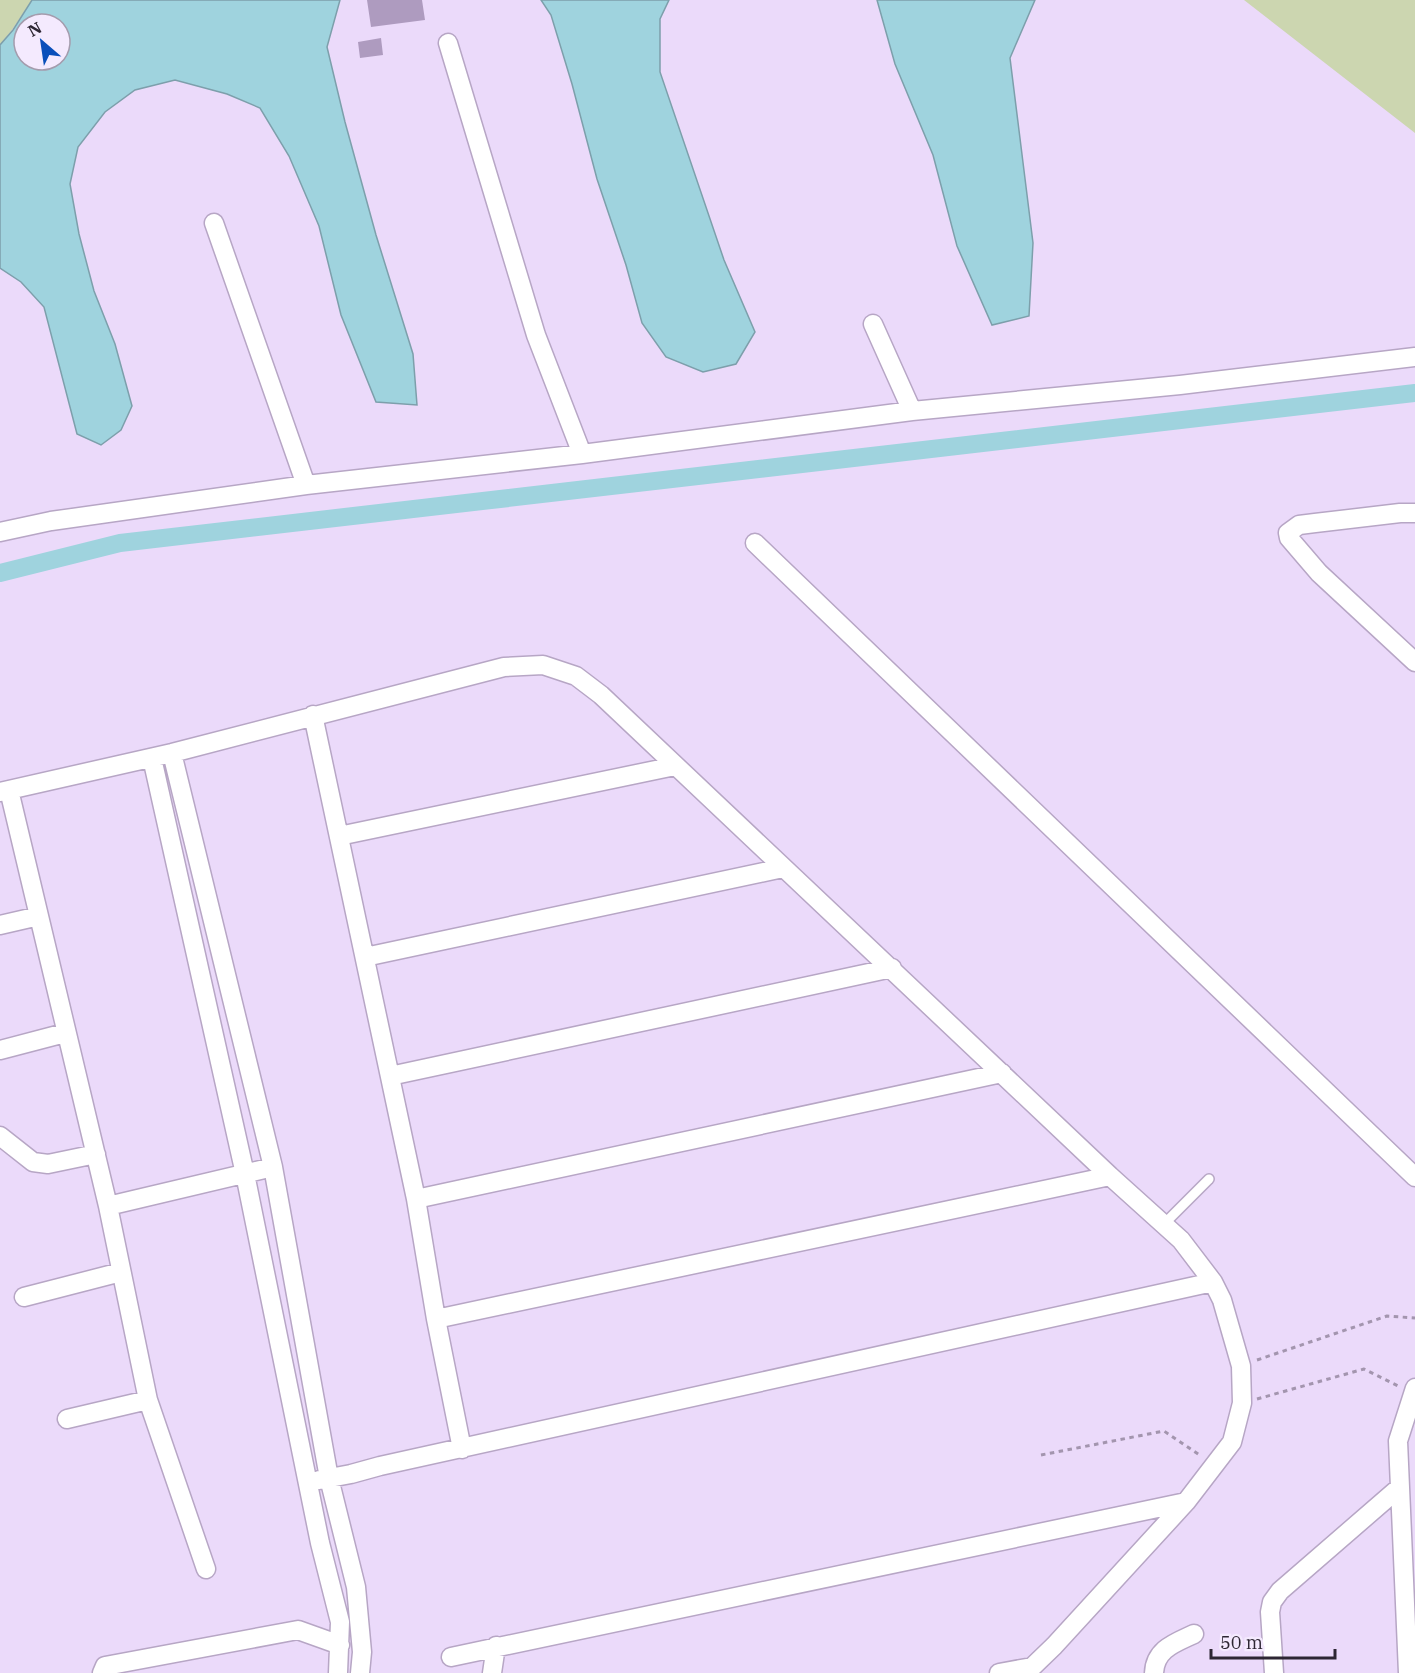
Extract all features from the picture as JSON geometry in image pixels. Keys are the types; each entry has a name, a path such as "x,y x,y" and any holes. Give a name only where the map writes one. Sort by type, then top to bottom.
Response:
{"street":[{"path":"448,43 536,335 582,453"},
{"path":"214,223 306,485"},
{"path":"873,324 912,411"},
{"path":"0,532 51,521 306,485 912,411 1135,390 1415,357"},
{"path":"1415,513 1299,525 1288,532 1289,538 1319,573 1415,662"},
{"path":"755,543 1415,1178"},
{"path":"206,1569 148,1400 96,1154 65,1033 39,916 5,791 152,758 504,667 543,665 576,676 600,695 1110,1176 1181,1240 1213,1282 1222,1299 1241,1366 1242,1403 1232,1442 1186,1502 1054,1646 1029,1670 999,1673"},
{"path":"312,716 416,1199 436,1319 462,1449"},
{"path":"172,753 273,1167 329,1478 356,1587 362,1652 360,1673"},
{"path":"152,758 245,1174 320,1543 340,1622 338,1673"},
{"path":"339,836 675,766"},
{"path":"365,957 783,868"},
{"path":"0,925 39,916"},
{"path":"390,1076 892,968"},
{"path":"0,1050 65,1033"},
{"path":"416,1199 1002,1073"},
{"path":"0,1136 33,1162 48,1164 96,1154"},
{"path":"108,1206 273,1167"},
{"path":"436,1319 1110,1176"},
{"path":"24,1297 121,1272"},
{"path":"308,1482 1213,1282"},
{"path":"1408,1673 1398,1441 1414,1391"},
{"path":"67,1419 148,1400"},
{"path":"1274,1673 1272,1602 1280,1591 1400,1487"},
{"path":"451,1657 1186,1502"},
{"path":"102,1673 105,1666 298,1630 340,1646"},
{"path":"1154,1673 1156,1659 1170,1645 1194,1634"},
{"path":"492,1673 496,1646"}],"lane":[{"path":"1164,1224 1209,1179"}],"path":[{"path":"1241,1366 1387,1316 1415,1318"},
{"path":"1242,1403 1364,1369 1414,1391"},
{"path":"1041,1455 1164,1431 1215,1465"}],"shaded area":[{"path":"0,0 32,0 24,12 12,12 12,30 0,45"},
{"path":"32,0 340,0 327,47 376,235 413,354 417,405 376,402 341,315 319,226 289,156 260,108 227,94 175,80 135,90 105,112 78,147 70,184 79,234 94,291 115,344 132,406 121,430 101,445 77,434 44,307 21,282 0,268 0,45 12,31 12,72 72,72 72,12 24,12"},
{"path":"541,0 669,0 660,19 660,72 724,260 755,332 736,364 703,372 666,357 642,323 626,265 597,179 551,15"},
{"path":"877,0 1035,0 1010,58 1033,243 1029,316 992,325 957,246 933,155 895,64"},
{"path":"1244,0 1415,0 1415,133"}],"building":[{"path":"367,0 422,0 425,20 371,27"},
{"path":"381,38 383,55 360,58 358,42"}],"waterway":[{"path":"0,573 120,543 1415,393"}]}
